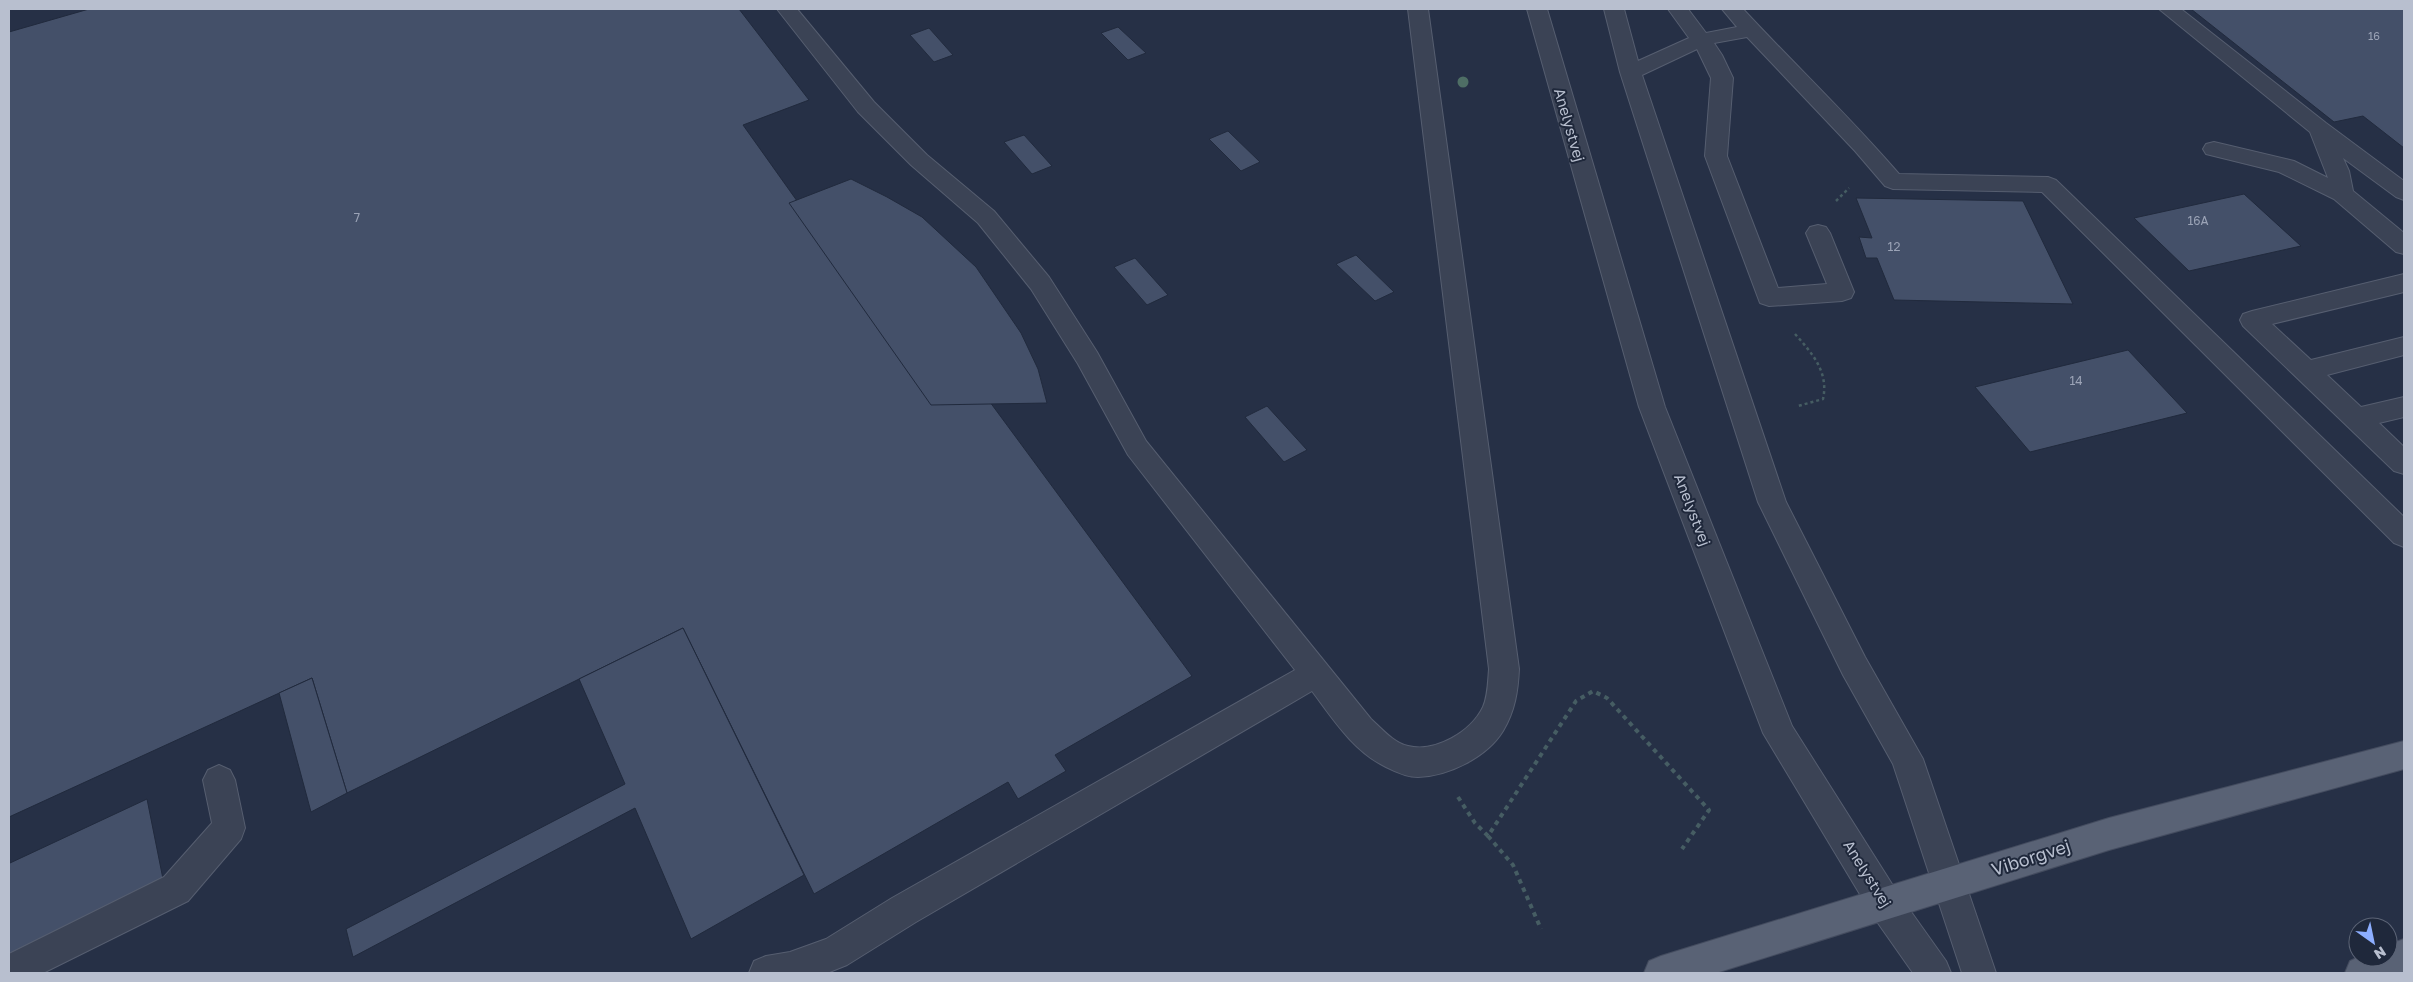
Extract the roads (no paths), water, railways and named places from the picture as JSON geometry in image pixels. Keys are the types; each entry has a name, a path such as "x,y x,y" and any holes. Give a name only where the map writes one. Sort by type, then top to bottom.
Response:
{"main road":[{"name":"Viborgvej","path":"1661,973 2109,834 2404,755"},
{"path":"2362,973 2404,956"}],"street":[{"path":"787,9 866,107 919,160 986,217 1040,283 1088,358 1137,448 1360,729 1382,749 1406,761 1435,760 1458,751 1482,734 1496,713 1503,692 1504,669 1418,9"},
{"name":"Anelystvej","path":"1537,9 1548,53 1652,407 1779,733 1886,904 1934,973"},
{"path":"1614,9 1631,72 1772,502 1854,666 1907,759 1979,973"},
{"path":"1678,9 1712,56 1722,78 1716,156 1769,297 1842,292 1818,233"},
{"path":"1732,9 1893,181 2048,186 2404,535"},
{"path":"2169,9 2318,128 2404,192"},
{"path":"1631,72 1700,40 1752,30"},
{"path":"2318,128 2338,171 2342,194"},
{"path":"2214,149 2286,166 2342,194 2404,246"},
{"path":"2404,283 2252,320 2404,463"},
{"path":"2306,370 2404,346"},
{"path":"2357,418 2404,407"},
{"path":"766,973 790,969 835,953 904,910 1315,674"},
{"path":"9,972 176,889 229,828 219,780"}]}
